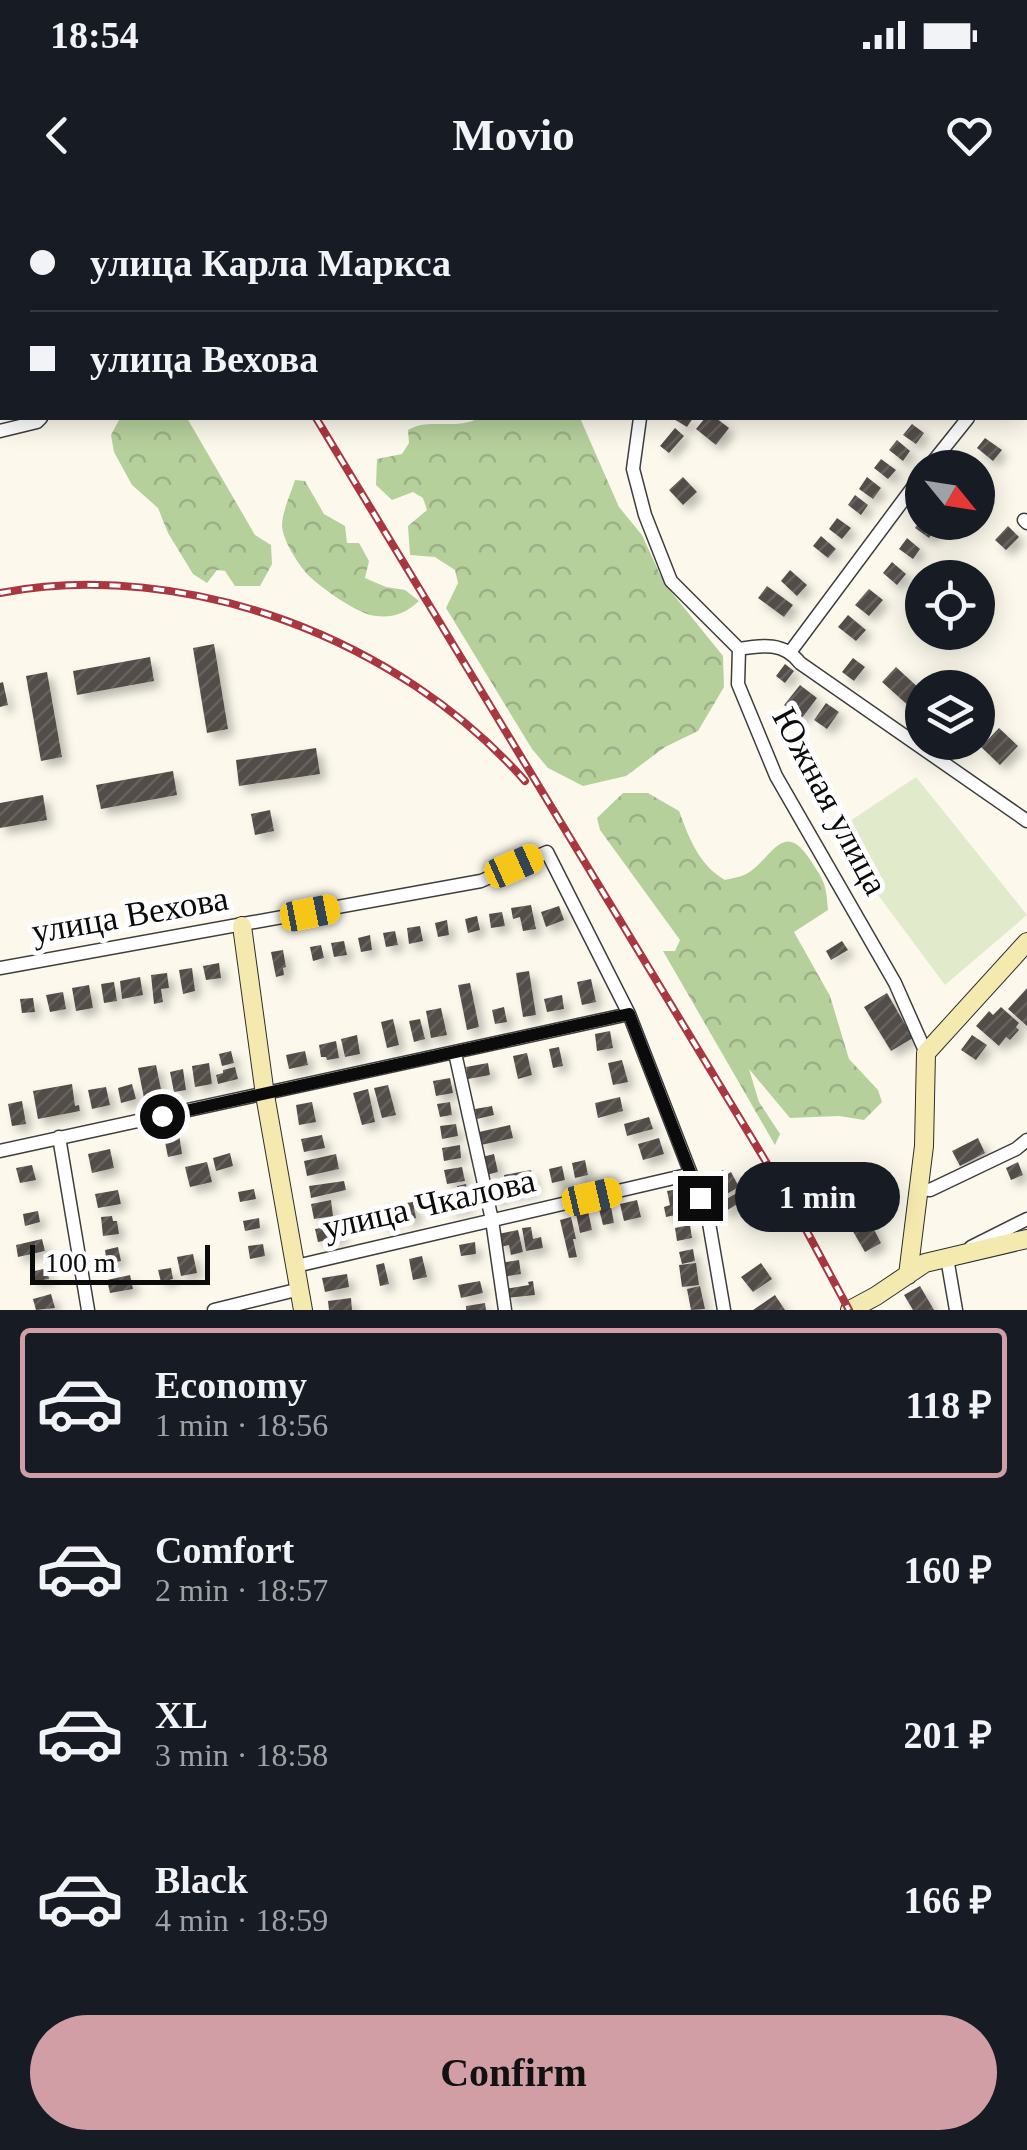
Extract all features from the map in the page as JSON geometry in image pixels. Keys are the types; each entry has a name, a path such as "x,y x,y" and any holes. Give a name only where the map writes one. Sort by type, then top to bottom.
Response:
{"street":[{"path":"0,431 38,420"},
{"path":"640,420 634,469 645,514 670,582 738,649 764,645 791,652 800,663 1027,821"},
{"path":"942,450 966,420"},
{"path":"791,652 905,498"},
{"name":"Южная улица","path":"738,649 738,684 776,776 895,983 926,1052"},
{"name":"улица Вехова","path":"0,968 481,881 546,852 629,1014 709,1223 724,1310"},
{"path":"242,926 265,1094 303,1310"},
{"path":"908,1275 924,1146 926,1052 1027,942"},
{"path":"0,1151 629,1014"},
{"path":"455,1053 492,1220 505,1310"},
{"path":"58,1137 88,1310"},
{"path":"918,1189 930,1190 1027,1140"},
{"name":"улица Чкалова","path":"296,1266 691,1174"},
{"path":"951,1257 1027,1219"},
{"path":"850,1310 925,1263 1027,1240"},
{"path":"951,1257 956,1310"},
{"name":"улица Чкалова","path":"214,1310 300,1289"}],"green space":[{"path":"119,420 188,420 255,535 271,545 272,564 260,586 235,586 225,571 217,570 207,583 193,574 158,508 132,485 114,452 111,435"},
{"path":"581,420 619,507 642,535 664,583 723,656 724,687 698,731 665,747 626,776 583,786 548,768 532,749 446,608 458,583 455,570 435,557 410,555 408,526 427,510 423,498 413,492 392,500 376,485 377,459 402,454 409,443 408,430 424,424"},
{"path":"295,480 305,481 324,514 345,526 347,543 359,543 369,561 365,578 405,590 419,601 394,615 369,614 340,600 308,575 292,552 282,526"},
{"path":"916,777 1027,915 945,985 832,833"},
{"path":"623,793 648,793 679,811 702,859 725,880 748,873 784,842 800,847 809,858 823,882 828,910 794,932 830,996 849,1059 878,1090 882,1102 864,1120 839,1116 790,1118 749,1069 759,1102 780,1134 775,1145 663,951 675,951 680,940 600,830 597,818"}],"building":[{"path":"703,420 719,420 729,428 716,445 696,429"},
{"path":"912,424 924,433 916,444 903,435"},
{"path":"675,428 684,436 669,453 660,446"},
{"path":"985,438 1002,450 995,459 995,450 977,448"},
{"path":"897,440 909,450 905,450 903,461 889,450"},
{"path":"881,459 896,470 888,479 874,468"},
{"path":"683,477 697,492 683,505 669,490"},
{"path":"867,477 881,488 873,499 859,489"},
{"path":"855,495 868,505 861,515 848,505"},
{"path":"837,518 851,528 842,539 829,529"},
{"path":"1008,526 1019,537 1006,550 995,540"},
{"path":"821,536 836,549 828,558 813,546"},
{"path":"909,540 920,549 913,559 899,549"},
{"path":"892,562 905,575 897,585 883,573"},
{"path":"790,570 807,585 797,596 781,581"},
{"path":"767,586 793,605 784,617 758,598"},
{"path":"869,589 883,600 869,616 855,605"},
{"path":"848,615 866,630 856,641 838,627"},
{"path":"214,644 228,729 207,733 193,648"},
{"path":"150,657 154,681 77,695 73,671"},
{"path":"853,658 865,667 854,681 842,672"},
{"path":"785,664 794,671 785,683 776,676"},
{"path":"896,667 905,675 905,703 882,682"},
{"path":"47,672 62,757 41,761 26,676"},
{"path":"3,682 8,705 0,707 0,683"},
{"path":"800,685 817,698 802,718 784,705"},
{"path":"826,703 839,712 827,729 814,720"},
{"path":"999,728 1018,746 1000,765 995,760 995,732"},
{"path":"316,748 320,774 239,786 236,760"},
{"path":"173,771 177,795 101,809 96,785"},
{"path":"43,795 47,820 0,828 0,803"},
{"path":"270,810 274,831 255,835 251,814"},
{"path":"531,905 536,929 523,931 520,917 513,919 511,908"},
{"path":"559,906 564,920 546,927 541,912"},
{"path":"502,912 505,926 491,928 489,914"},
{"path":"477,916 480,930 468,933 465,919"},
{"path":"447,920 449,935 438,937 435,923"},
{"path":"420,926 423,941 409,944 407,928"},
{"path":"395,931 398,945 386,947 383,933"},
{"path":"370,935 372,950 361,952 358,938"},
{"path":"344,941 347,955 334,957 331,943"},
{"path":"842,941 848,950 831,960 826,951"},
{"path":"321,945 324,958 313,961 310,947"},
{"path":"283,950 284,975 276,977 271,952"},
{"path":"219,963 221,978 206,980 203,966"},
{"path":"192,968 195,991 183,994 179,970"},
{"path":"529,971 536,1015 523,1017 516,973"},
{"path":"167,973 169,988 161,989 163,1002 154,1004 151,975"},
{"path":"140,977 143,995 122,999 120,981"},
{"path":"591,979 596,1002 582,1005 577,982"},
{"path":"114,982 117,1001 104,1003 101,984"},
{"path":"470,983 479,1027 467,1030 458,985"},
{"path":"89,985 93,1008 76,1011 72,988"},
{"path":"1027,988 1027,1026 1008,1009"},
{"path":"63,992 66,1009 50,1012 46,995"},
{"path":"887,993 913,1038 891,1051 864,1007"},
{"path":"562,995 564,1009 547,1012 544,999"},
{"path":"33,998 35,1012 22,1013 20,999"},
{"path":"504,1007 507,1022 495,1024 492,1010"},
{"path":"1001,1007 1019,1023 1019,1030 999,1046 976,1026 989,1011 993,1015"},
{"path":"441,1008 447,1035 431,1038 426,1011"},
{"path":"393,1019 399,1045 387,1048 381,1022"},
{"path":"420,1019 425,1039 414,1042 409,1021"},
{"path":"610,1031 613,1048 597,1051 595,1034"},
{"path":"357,1035 360,1054 345,1057 341,1039"},
{"path":"972,1035 987,1045 976,1060 961,1050"},
{"path":"336,1041 339,1058 321,1057 319,1045"},
{"path":"559,1047 563,1066 553,1068 549,1049"},
{"path":"231,1051 234,1063 222,1066 219,1054"},
{"path":"305,1051 308,1065 289,1069 286,1055"},
{"path":"527,1053 532,1075 518,1079 513,1056"},
{"path":"622,1060 628,1082 613,1085 608,1063"},
{"path":"209,1063 212,1084 195,1087 192,1066"},
{"path":"488,1063 490,1075 468,1079 466,1067"},
{"path":"156,1065 162,1094 144,1098 138,1068"},
{"path":"235,1067 238,1079 218,1084 216,1075"},
{"path":"183,1069 186,1090 174,1092 170,1072"},
{"path":"450,1078 453,1093 436,1096 433,1081"},
{"path":"72,1084 75,1106 79,1105 80,1111 38,1119 33,1091"},
{"path":"132,1084 136,1099 121,1103 118,1088"},
{"path":"388,1085 396,1115 382,1118 374,1088"},
{"path":"106,1087 110,1105 92,1109 88,1090"},
{"path":"368,1089 375,1122 362,1125 353,1093"},
{"path":"620,1097 623,1111 598,1118 595,1103"},
{"path":"22,1101 26,1124 12,1126 8,1104"},
{"path":"312,1102 316,1122 299,1125 296,1105"},
{"path":"450,1102 452,1115 440,1117 437,1104"},
{"path":"492,1106 494,1115 477,1119 475,1109"},
{"path":"649,1117 653,1129 627,1136 624,1124"},
{"path":"456,1124 458,1136 442,1139 440,1126"},
{"path":"510,1125 513,1138 481,1145 479,1132"},
{"path":"179,1134 182,1154 168,1157 164,1137"},
{"path":"322,1135 325,1148 304,1152 301,1139"},
{"path":"659,1138 664,1154 643,1160 638,1144"},
{"path":"978,1138 985,1153 960,1166 952,1151"},
{"path":"460,1145 461,1158 444,1161 442,1148"},
{"path":"110,1149 114,1168 92,1173 88,1154"},
{"path":"230,1153 233,1166 216,1171 213,1158"},
{"path":"336,1154 339,1169 307,1176 304,1161"},
{"path":"494,1154 498,1172 486,1175 482,1157"},
{"path":"585,1160 588,1175 575,1178 572,1163"},
{"path":"207,1162 212,1182 190,1187 185,1167"},
{"path":"1018,1162 1023,1175 1011,1180 1006,1168"},
{"path":"32,1165 36,1180 20,1183 16,1168"},
{"path":"562,1166 565,1180 552,1183 549,1169"},
{"path":"462,1167 465,1181 447,1184 444,1170"},
{"path":"531,1170 535,1189 507,1195 504,1175"},
{"path":"723,1170 726,1175 731,1172 739,1187 718,1199 707,1179"},
{"path":"840,1172 858,1198 841,1210 823,1184"},
{"path":"344,1181 346,1190 311,1198 309,1186"},
{"path":"501,1183 503,1197 490,1200 488,1185"},
{"path":"466,1184 469,1206 448,1210 446,1197 458,1194 457,1186"},
{"path":"684,1188 689,1212 666,1217 664,1207 670,1205 667,1191"},
{"path":"254,1189 256,1199 240,1202 238,1192"},
{"path":"744,1189 759,1215 748,1221 738,1204 724,1212 719,1203"},
{"path":"118,1190 121,1204 98,1208 95,1194"},
{"path":"331,1200 333,1216 314,1219 311,1204"},
{"path":"637,1200 641,1217 624,1221 620,1204"},
{"path":"413,1202 416,1218 404,1221 400,1204"},
{"path":"391,1203 396,1222 382,1226 377,1207"},
{"path":"611,1207 614,1223 603,1225 599,1209"},
{"path":"38,1211 40,1222 25,1226 23,1214"},
{"path":"588,1211 592,1230 580,1233 576,1214"},
{"path":"112,1216 119,1234 103,1236 101,1217"},
{"path":"571,1217 577,1257 569,1258 560,1220"},
{"path":"259,1218 260,1228 245,1231 243,1221"},
{"path":"868,1218 881,1243 865,1252 851,1228"},
{"path":"340,1225 342,1237 318,1242 315,1229"},
{"path":"690,1225 692,1238 677,1241 675,1228"},
{"path":"531,1227 533,1239 541,1237 543,1248 526,1251 522,1228"},
{"path":"518,1230 523,1252 511,1255 509,1245 500,1247 498,1234"},
{"path":"42,1239 45,1251 18,1257 16,1245"},
{"path":"475,1242 476,1254 461,1256 459,1245"},
{"path":"263,1244 265,1256 250,1259 248,1246"},
{"path":"118,1247 121,1261 107,1264 105,1250"},
{"path":"693,1249 695,1261 682,1264 679,1252"},
{"path":"193,1254 197,1273 181,1276 177,1257"},
{"path":"422,1256 427,1277 413,1280 409,1259"},
{"path":"519,1260 521,1274 502,1277 500,1263"},
{"path":"384,1263 389,1284 380,1286 376,1265"},
{"path":"696,1263 699,1285 682,1287 679,1265"},
{"path":"761,1263 772,1279 753,1292 741,1277"},
{"path":"47,1268 49,1279 33,1282 31,1272"},
{"path":"171,1268 173,1279 161,1282 158,1270"},
{"path":"347,1274 349,1287 325,1292 322,1278"},
{"path":"130,1275 133,1289 110,1293 107,1280"},
{"path":"480,1281 483,1293 461,1298 458,1285"},
{"path":"533,1281 535,1295 506,1298 505,1289"},
{"path":"700,1286 705,1309 691,1310 687,1289"},
{"path":"920,1286 934,1310 913,1310 904,1295"},
{"path":"51,1294 55,1308 36,1310 33,1299"},
{"path":"775,1295 785,1310 753,1310"},
{"path":"351,1298 352,1310 329,1310 328,1301"},
{"path":"485,1303 486,1310 466,1310 466,1306"}],"railway":[{"path":"317,420 797,1213 849,1310"},
{"path":"0,593 71,585 143,588 215,600 286,621 353,650 417,687 474,731 525,781"}],"route":[{"path":"162,1116 629,1014 700,1198"}]}
